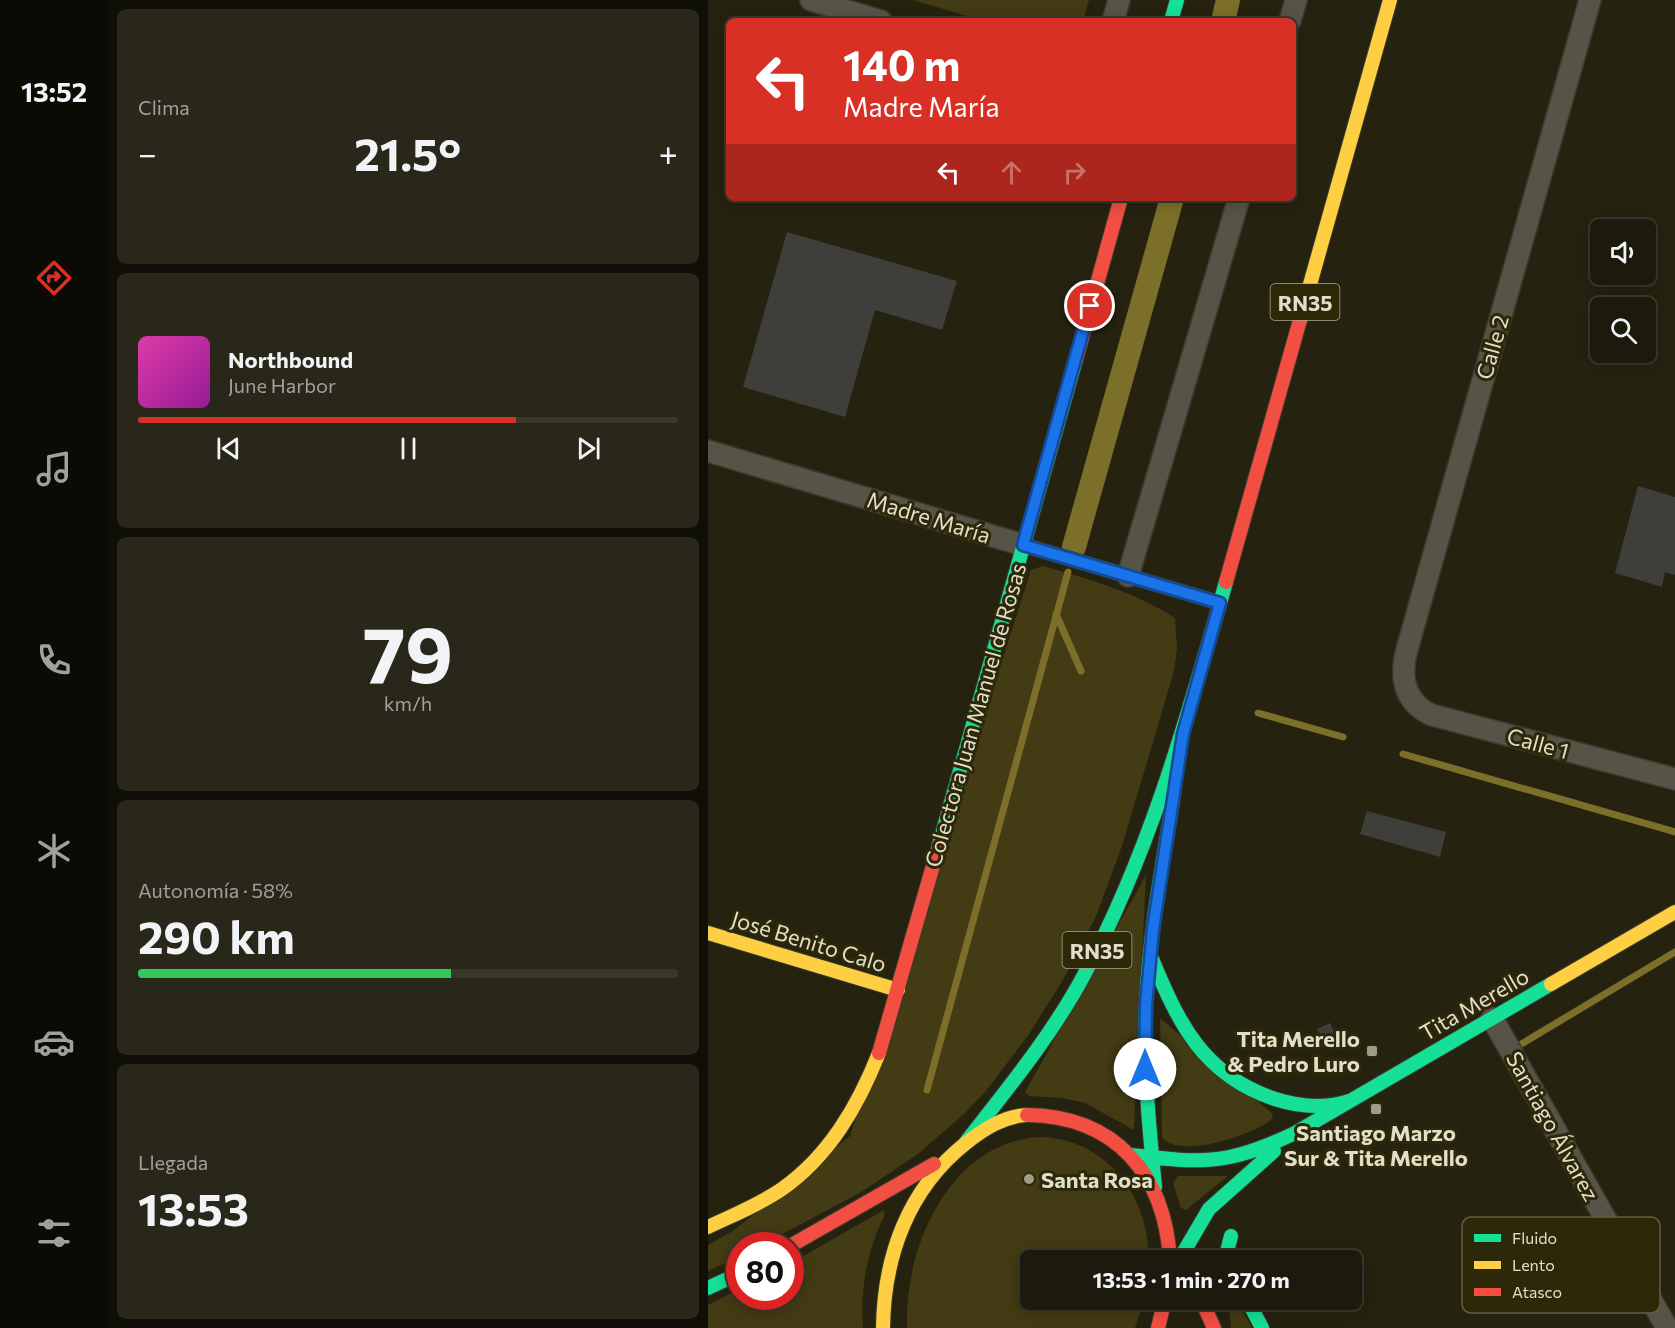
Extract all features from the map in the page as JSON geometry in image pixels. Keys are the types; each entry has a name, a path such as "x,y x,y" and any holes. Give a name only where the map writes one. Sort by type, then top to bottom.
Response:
{"main road":[{"path":"1172,18 1177,0"},
{"name":"RN35","path":"966,1142 1047,1037 1088,968 1119,902 1183,734 1390,0"},
{"name":"Colectora Juan Manuel de Rosas","path":"708,1227 782,1188 811,1163 841,1128 867,1085 898,990 1120,201"},
{"name":"Madre María","path":"1023,545 1220,603"},
{"name":"RN35","path":"1176,1250 1155,1189 1145,1056 1150,954 1183,734"},
{"name":"Tita Merello","path":"1130,1155 1200,1161 1227,1159 1255,1151 1295,1133 1675,912"},
{"name":"José Benito Calo","path":"708,933 898,990"},
{"path":"1150,954 1187,1035 1201,1055 1227,1078 1258,1094 1292,1104 1330,1106 1352,1100"},
{"name":"RN35","path":"883,1328 885,1286 901,1228 920,1191 954,1152 966,1142 1009,1118 1041,1114 1073,1120 1089,1126 1130,1155 1155,1189"},
{"name":"Tita Merello","path":"1184,1250 1209,1209 1295,1133"},
{"name":"RN35","path":"804,1238 954,1152"},
{"path":"1238,1205 1252,1170"},
{"path":"1228,1250 1233,1220"},
{"path":"1231,1236 1232,1250"},
{"path":"708,1288 726,1280"},
{"path":"1158,1328 1162,1310"},
{"path":"1206,1310 1214,1328"},
{"path":"1220,1310 1222,1328"},
{"path":"1253,1310 1262,1328"}],"street":[{"path":"811,0 871,18"},
{"path":"1114,18 1119,0"},
{"path":"1291,18 1296,0"},
{"name":"Calle 2","path":"1408,695 1403,675 1406,653 1590,0"},
{"path":"1128,576 1238,201"},
{"name":"Madre María","path":"708,451 1023,545"},
{"name":"Calle 1","path":"1408,695 1422,710 1437,716 1675,779"},
{"name":"Santiago Álvarez","path":"1492,1018 1604,1217"},
{"name":"Santiago Álvarez","path":"1659,1313 1667,1328"}],"shaded area":[{"path":"913,0 1089,0 1084,18 973,18"},
{"path":"1043,566 1094,581 1144,601 1175,618 1177,649 1174,671 1123,843 1097,914 1063,980 1027,1037 986,1091 964,1114 918,1154 863,1191 786,1232 731,1232 850,1136 1031,570"},
{"path":"1146,875 1134,1130 1085,1103 1062,1098 1029,1096 1025,1092"},
{"path":"1160,1018 1273,1114 1271,1120 1233,1138 1200,1145 1171,1144 1162,1138"},
{"path":"1040,1137 1064,1140 1085,1148 1104,1160 1120,1175 1132,1193 1141,1214 1148,1250 1020,1250 1020,1310 1141,1310 1135,1328 907,1328 908,1297 914,1265 924,1234 938,1204 957,1179 980,1158 1008,1143"},
{"path":"1178,1176 1228,1176 1186,1210 1181,1208 1173,1183"},
{"path":"884,1210 866,1270 863,1328 708,1328 708,1305 726,1296 726,1310 804,1310 804,1256"},
{"path":"726,1235 726,1263 708,1271 708,1245"},
{"path":"1229,1310 1242,1310 1252,1328 1231,1328"}],"building":[{"path":"787,232 957,281 942,330 875,310 845,417 743,387"},
{"path":"1638,486 1675,497 1675,575 1665,572 1662,587 1615,573"},
{"path":"1367,811 1446,832 1440,857 1360,834"},
{"path":"1330,1023 1339,1041 1327,1047 1317,1029"}],"waterway":[{"path":"1224,18 1228,0"},
{"path":"1074,547 1171,201"},
{"path":"927,1090 1068,572"},
{"path":"1056,614 1081,671"},
{"path":"1258,713 1343,737"},
{"path":"1403,754 1675,832"},
{"path":"1513,1049 1675,952"}],"traffic: fast":[{"path":"1172,18 1177,0"},
{"path":"939,845 1076,359"},
{"path":"1023,545 1220,603"},
{"path":"966,1142 1029,1061 1058,1019 1107,929 1129,881 1166,783 1226,582"},
{"path":"1155,1187 1146,1073 1146,1004 1153,928 1173,800"},
{"path":"1152,959 1184,1026 1212,1061 1229,1076 1250,1089 1294,1104 1323,1106 1352,1100"},
{"path":"1130,1155 1177,1160 1214,1159 1232,1157 1271,1144 1295,1133 1551,984"},
{"path":"1185,1250 1209,1209 1274,1151"},
{"path":"1228,1250 1231,1236"},
{"path":"708,1288 726,1280"},
{"path":"1253,1310 1262,1328"}],"traffic: slow":[{"path":"1300,320 1390,0"},
{"path":"1551,984 1675,912"},
{"path":"708,933 898,990"},
{"path":"708,1227 773,1195 799,1176 814,1161 851,1111 879,1053"},
{"path":"883,1328 884,1301 894,1250 903,1226 929,1181 946,1161 980,1133 1002,1121 1027,1115"}],"traffic: jam":[{"path":"1076,359 1120,201"},
{"path":"1226,582 1300,320"},
{"path":"879,1053 939,845"},
{"path":"1027,1115 1058,1118 1086,1126 1110,1139 1130,1156 1146,1177 1158,1202 1166,1229 1169,1250"},
{"path":"804,1238 934,1164"},
{"path":"1158,1328 1162,1310"},
{"path":"1206,1310 1214,1328"}],"place":[{"name":"Tita Merello & Pedro Luro","path":"1372,1051"},
{"name":"Santiago Marzo Sur & Tita Merello","path":"1376,1109"},
{"name":"Santa Rosa","path":"1029,1179"}],"route":[{"path":"1090,306 1023,545 1220,603 1183,734 1147,979 1145,1069"}]}
